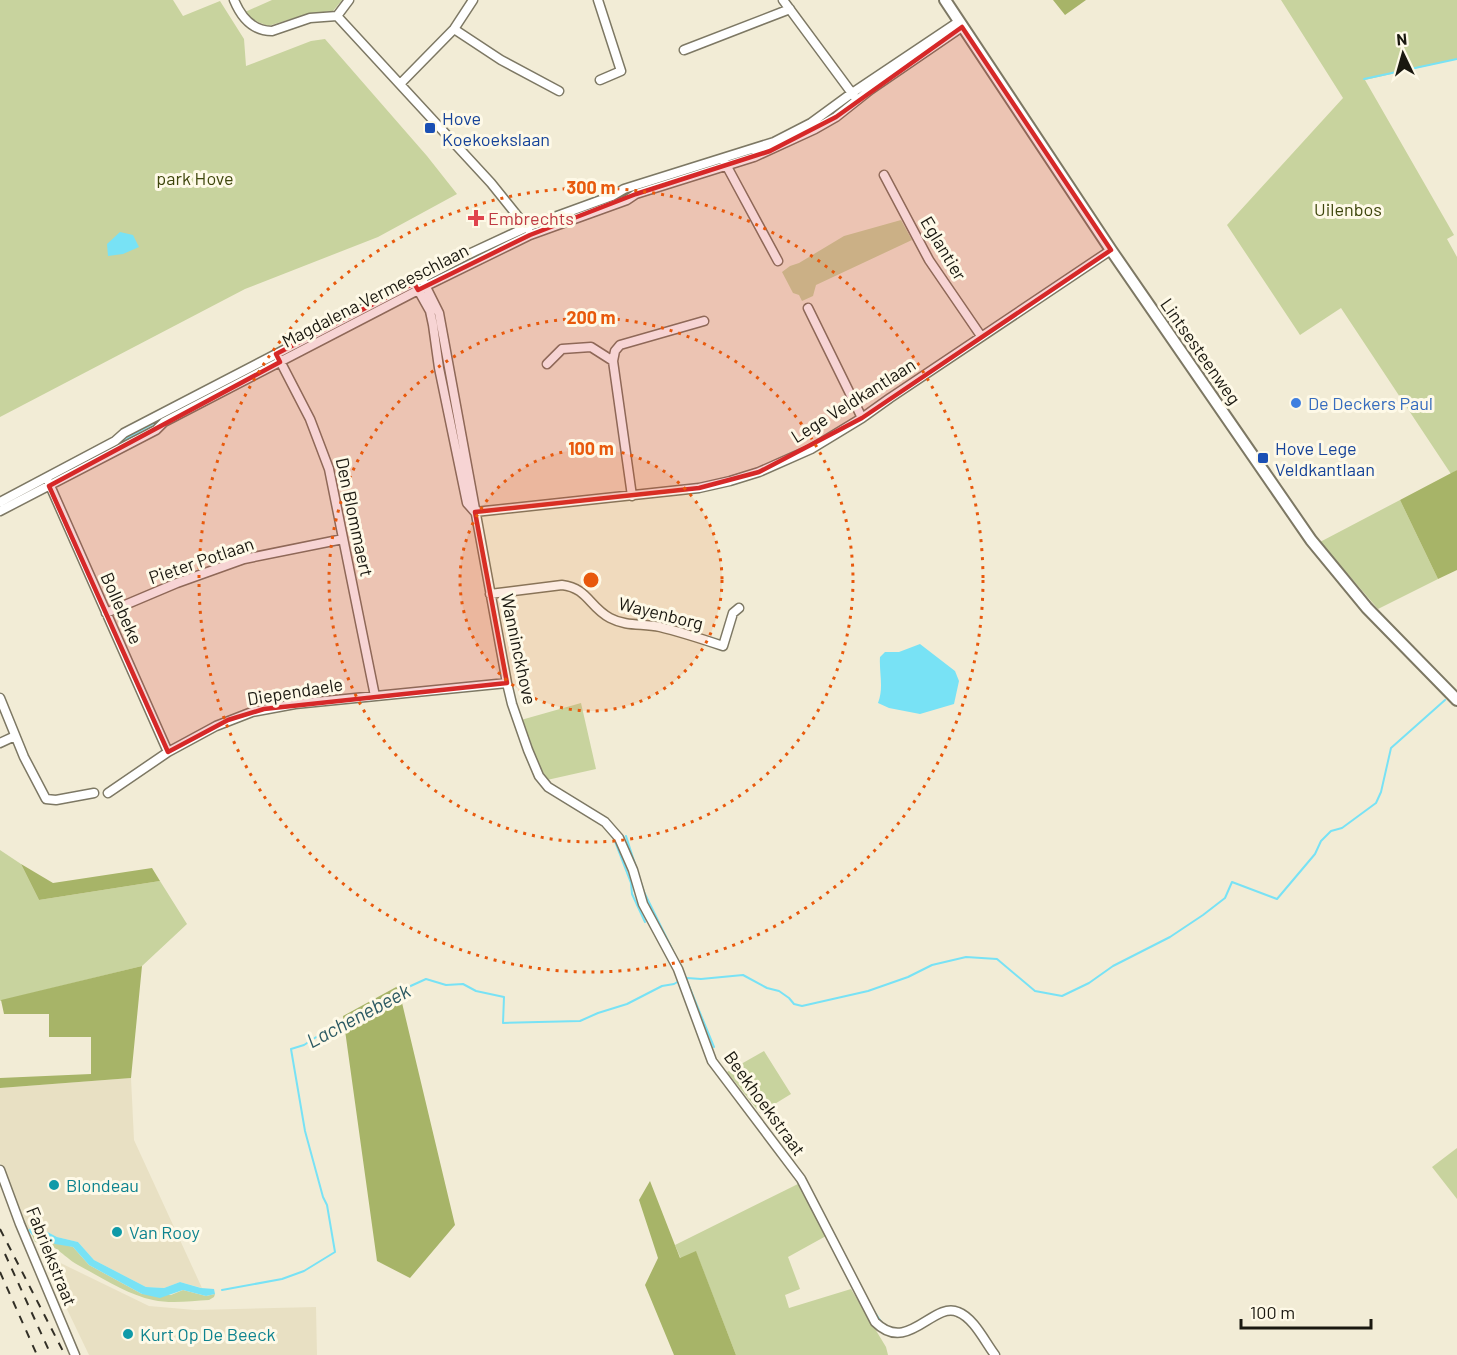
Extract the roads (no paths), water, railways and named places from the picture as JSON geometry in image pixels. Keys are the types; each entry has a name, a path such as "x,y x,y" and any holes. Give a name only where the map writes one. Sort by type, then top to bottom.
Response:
{"street":[{"path":"234,0 245,20 256,28 266,31 317,17 337,15 349,0"},
{"path":"401,83 454,29 472,0"},
{"path":"598,0 621,71 600,80"},
{"path":"783,0 854,97"},
{"name":"Lintsesteenweg","path":"949,2 960,24 1111,250 1311,540 1367,608 1457,700"},
{"path":"684,50 790,9"},
{"path":"337,15 491,183 528,231"},
{"name":"Magdalena Vermeeschlaan","path":"0,502 48,482 156,430 164,422 278,358 528,231 624,189 725,161 774,142 854,97 960,24"},
{"path":"454,29 501,60 559,91"},
{"path":"725,161 778,261"},
{"name":"Eglantier","path":"884,174 929,260 981,336"},
{"name":"Lege Veldkantlaan","path":"475,512 699,488 759,472 811,449 862,418 1111,250"},
{"name":"Wanninckhove","path":"420,284 439,313 512,704 534,767 548,787"},
{"path":"808,308 862,418"},
{"path":"632,496 613,360 615,351 620,345 705,321"},
{"path":"547,364 562,349 591,347 613,360"},
{"name":"Den Blommaert","path":"278,358 324,450 375,696"},
{"name":"Magdalena Vermeeschlaan","path":"0,511 48,482"},
{"name":"Bollebeke","path":"48,482 168,752"},
{"name":"Pieter Potlaan","path":"106,613 177,583 244,559 343,539"},
{"name":"Wayenborg","path":"490,594 561,585 569,586 582,592 603,614 619,622 634,626 661,627 723,645 733,612 739,608"},
{"name":"Diependaele","path":"108,793 168,752 216,726 252,712 295,704 507,683"},
{"path":"0,698 15,736 46,799 56,800 94,793"},
{"path":"0,743 15,736"},
{"name":"Beekhoekstraat","path":"548,787 605,822 619,838 633,870 643,904 678,969 712,1061 801,1179 875,1322 882,1331 896,1337 904,1335 953,1310 961,1312 972,1324 994,1355"},
{"name":"Fabriekstraat","path":"0,1170 75,1355"}],"water":[{"path":"120,232 133,235 139,247 123,254 108,256 107,244"},
{"path":"920,644 955,671 959,681 954,704 920,714 889,708 878,703 881,686 880,657 885,652 899,652"},
{"path":"38,1227 57,1237 78,1242 94,1260 146,1287 164,1288 180,1282 214,1289 215,1294 206,1296 183,1290 160,1298 142,1294 89,1265 73,1247 55,1244 38,1233 32,1235 28,1230"}],"waterway":[{"path":"1364,79 1457,59"},
{"path":"830,116 838,110"},
{"path":"612,200 649,186"},
{"path":"68,471 198,399"},
{"path":"687,978 743,975 767,988 779,991 794,1004 802,1006 868,991 908,977 932,965 966,957 997,959 1035,991 1062,996 1089,983 1113,966 1170,937 1203,915 1225,898 1232,882 1277,899 1331,831 1342,828 1376,803 1381,792 1391,748 1445,700"},
{"path":"626,836 644,892 673,951"},
{"path":"614,839 631,883 632,894 645,922"},
{"path":"682,969 714,1047"},
{"name":"Lachenebeek","path":"222,1290 282,1279 304,1271 335,1252 327,1205 305,1131 291,1049 304,1045 324,1032 342,1026 382,999 426,979 446,985 463,984 476,991 504,997 503,1023 580,1021 627,1004 662,986 679,981"},
{"path":"873,1310 882,1323"}],"railway":[{"path":"0,1229 65,1355"},
{"path":"5,1254 51,1355"},
{"path":"0,1272 37,1355"}],"place":[{"name":"Hove Koekoekslaan","path":"430,128"},
{"name":"Embrechts","path":"476,218"},
{"name":"De Deckers Paul","path":"1296,403"},
{"name":"Hove Lege Veldkantlaan","path":"1263,458"},
{"name":"Blondeau","path":"54,1185"},
{"name":"Van Rooy","path":"117,1232"},
{"name":"Kurt Op De Beeck","path":"128,1334"}],"park label":[{"name":"park Hove","path":"195,178"},
{"name":"Uilenbos","path":"1348,209"}]}
